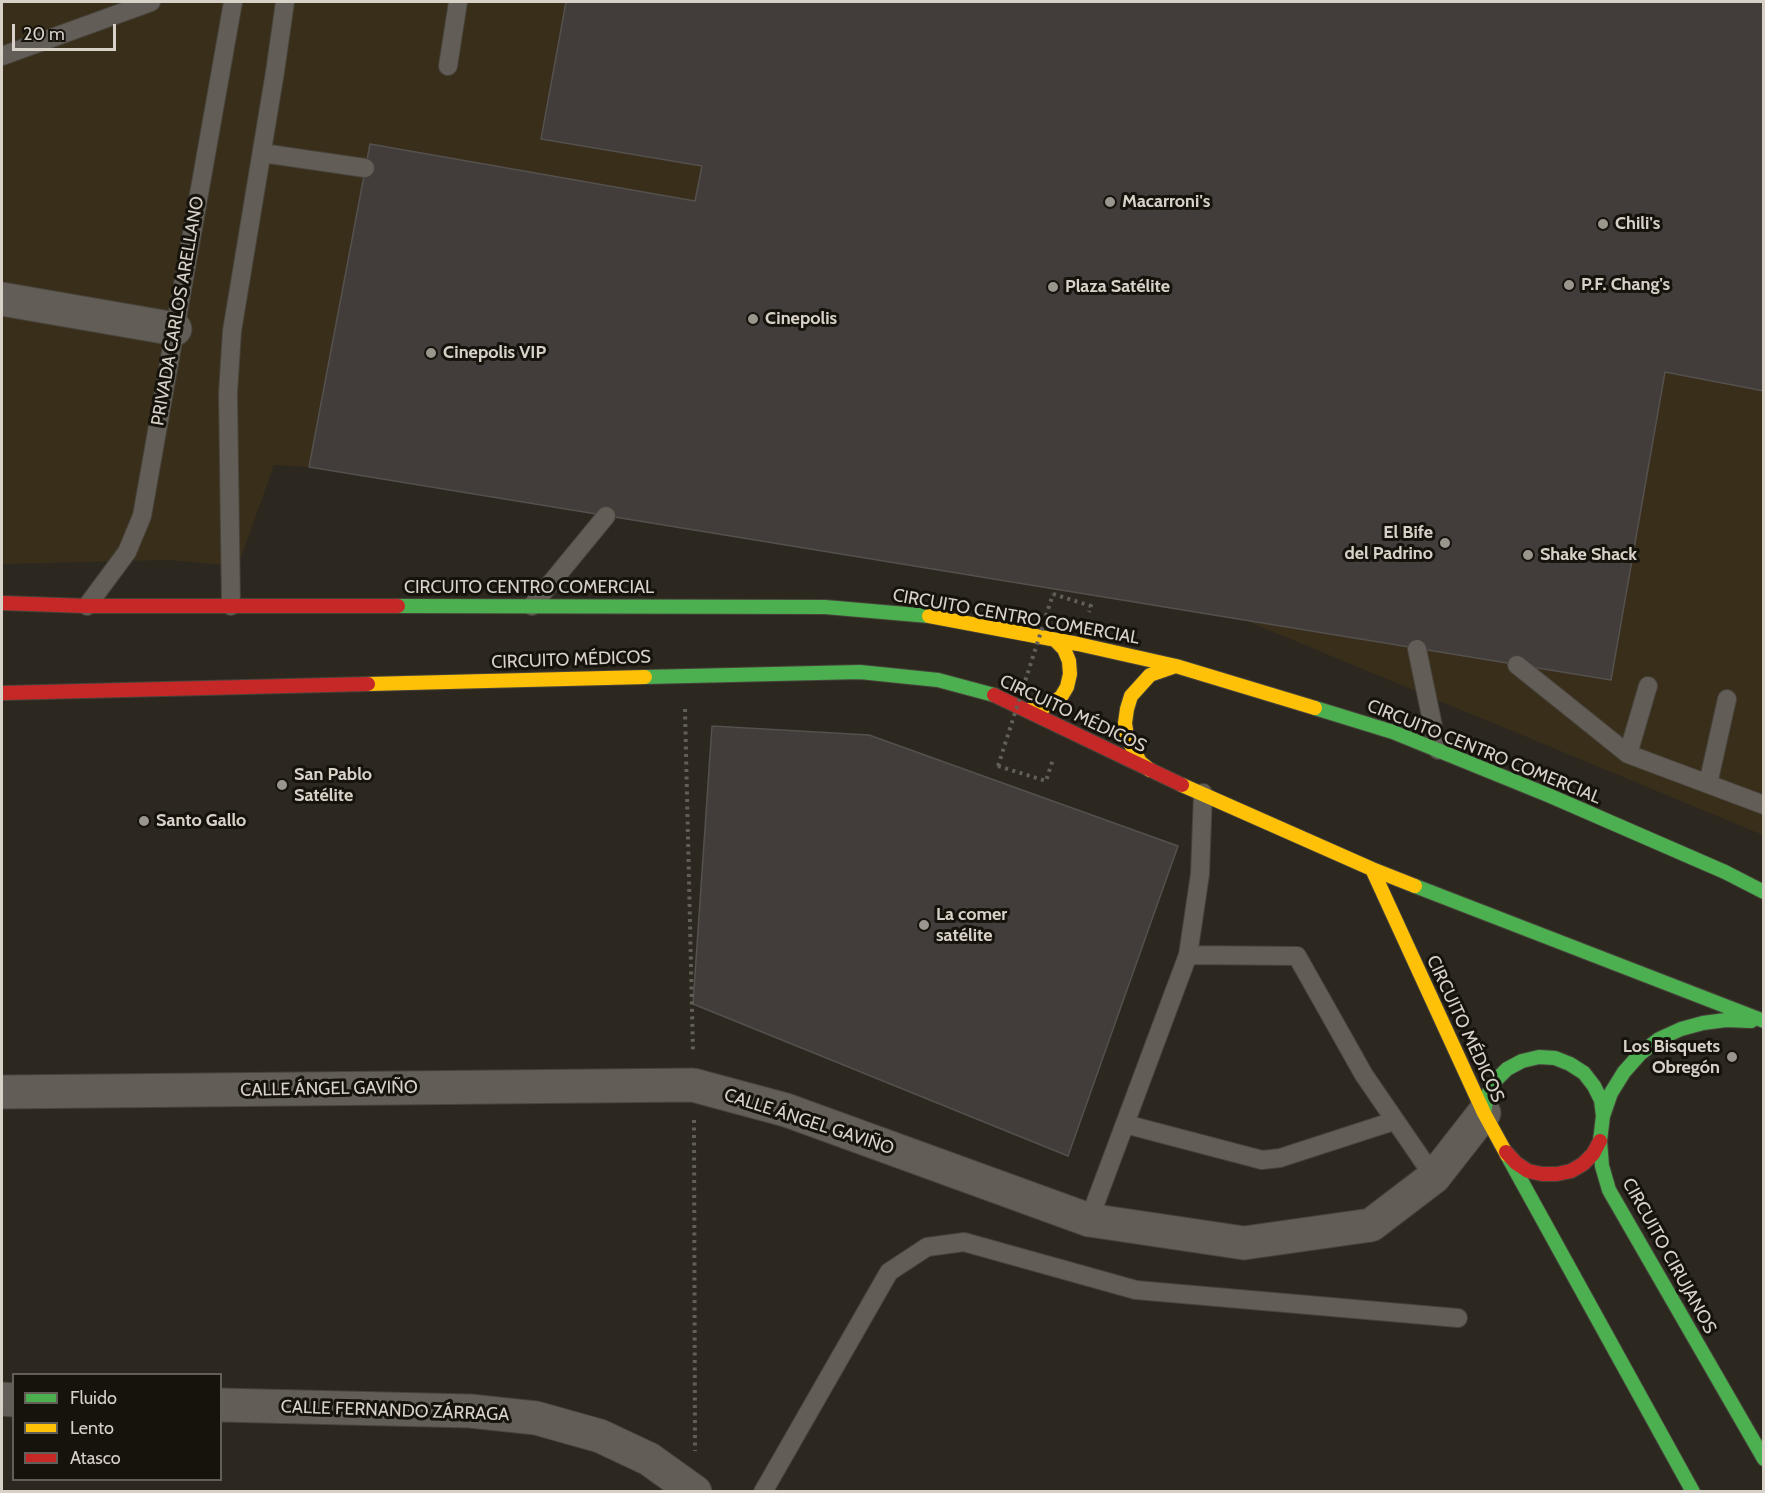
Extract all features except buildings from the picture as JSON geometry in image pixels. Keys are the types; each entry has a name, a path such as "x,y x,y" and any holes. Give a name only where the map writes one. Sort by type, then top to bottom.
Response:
{"main road":[{"name":"CIRCUITO CENTRO COMERCIAL","path":"2,603 87,606 825,607 917,614 1176,666 1393,732 1548,795 1725,872 1764,892"},
{"path":"1029,710 1040,709 1052,704 1061,697 1067,687 1070,674 1069,661 1064,649 1055,640"},
{"path":"1151,771 1140,762 1127,737 1125,723 1127,709 1131,696 1150,675 1176,666"},
{"name":"CIRCUITO MÉDICOS","path":"2,693 685,675 860,672 910,676 938,680 1000,697 1151,771 1372,869 1501,1146 1693,1491"},
{"name":"CIRCUITO CIRUJANOS","path":"1372,869 1764,1022"},
{"name":"CIRCUITO CIRUJANOS","path":"1764,1022 1726,1020 1703,1023 1681,1029 1659,1040 1640,1054 1624,1072 1611,1093 1603,1116 1600,1141 1602,1166 1609,1190 1764,1459"},
{"path":"1484,1113 1487,1096 1495,1081 1507,1069 1522,1061 1539,1057 1563,1061 1584,1073 1594,1086 1603,1116"},
{"path":"1501,1146 1516,1163 1528,1171 1557,1174 1571,1171 1583,1164 1593,1154 1600,1141"}],"street":[{"path":"2,299 175,329"},
{"name":"CALLE ÁNGEL GAVIÑO","path":"2,1092 693,1085 786,1110 1089,1221 1244,1243 1371,1225 1434,1177 1484,1113"},
{"name":"CALLE FERNANDO ZÁRRAGA","path":"222,1405 471,1411 536,1418 609,1441 649,1459 695,1491"}],"lane":[{"path":"2,56 151,2"},
{"name":"PRIVADA CARLOS ARELLANO","path":"87,606 127,552 142,516 233,2"},
{"path":"231,606 228,393 231,342 285,2"},
{"path":"448,66 458,2"},
{"path":"262,153 365,168"},
{"path":"532,606 606,516"},
{"path":"1417,649 1438,750"},
{"path":"1517,665 1628,754 1764,805"},
{"path":"1628,754 1648,686"},
{"path":"1708,784 1727,699"},
{"path":"1089,1221 1188,955 1201,857 1203,793"},
{"path":"1188,955 1297,956 1364,1076 1434,1177"},
{"path":"1125,1124 1262,1160 1280,1158 1394,1121"},
{"path":"763,1491 889,1272 927,1247 964,1242 1136,1290 1458,1318"}],"path":[{"path":"1046,781 998,766 1053,594 1090,606"},
{"path":"685,675 693,1085 695,1456"}],"shaded area":[{"name":"Plaza Satélite","path":"2,2 1763,2 1763,835 1247,621 309,467 274,465 238,566 168,560 2,564"}],"traffic: fast":[{"path":"398,606 825,607 929,616"},
{"path":"645,677 860,672 938,680 994,695"},
{"path":"1315,708 1393,732 1548,795 1725,872 1764,892"},
{"path":"1415,886 1764,1021"},
{"path":"1751,1021 1726,1020 1681,1029 1659,1039 1640,1054 1624,1072 1611,1093 1603,1116 1600,1141 1602,1166 1609,1190 1764,1459"},
{"path":"1484,1113 1487,1096 1495,1081 1507,1069 1522,1061 1539,1057 1555,1058 1584,1073 1601,1100 1603,1116"},
{"path":"1507,1155 1693,1492"}],"traffic: slow":[{"path":"929,616 1078,644 1176,666 1315,708"},
{"path":"1029,710 1040,709 1051,704 1061,697 1067,687 1070,674 1069,661 1064,649 1055,640"},
{"path":"1150,770 1140,762 1127,737 1125,723 1127,709 1131,696 1150,675 1176,666"},
{"path":"368,684 645,677"},
{"path":"1182,785 1415,886"},
{"path":"1372,869 1484,1113 1507,1155"}],"traffic: jam":[{"path":"2,603 87,606 398,606"},
{"path":"2,693 368,684"},
{"path":"994,695 1182,785"},
{"path":"1506,1152 1528,1171 1557,1174 1571,1171 1583,1164 1593,1154 1600,1141"}],"place":[{"name":"Macarroni's","path":"1110,202"},
{"name":"Chili's","path":"1603,224"},
{"name":"P.F. Chang's","path":"1569,285"},
{"name":"Plaza Satélite","path":"1053,287"},
{"name":"Cinepolis","path":"753,319"},
{"name":"Cinepolis VIP","path":"431,353"},
{"name":"El Bife del Padrino","path":"1445,543"},
{"name":"Shake Shack","path":"1528,555"},
{"name":"San Pablo Satélite","path":"282,785"},
{"name":"Santo Gallo","path":"144,821"},
{"name":"La comer satélite","path":"924,925"},
{"name":"Los Bisquets Obregón","path":"1732,1057"}]}
